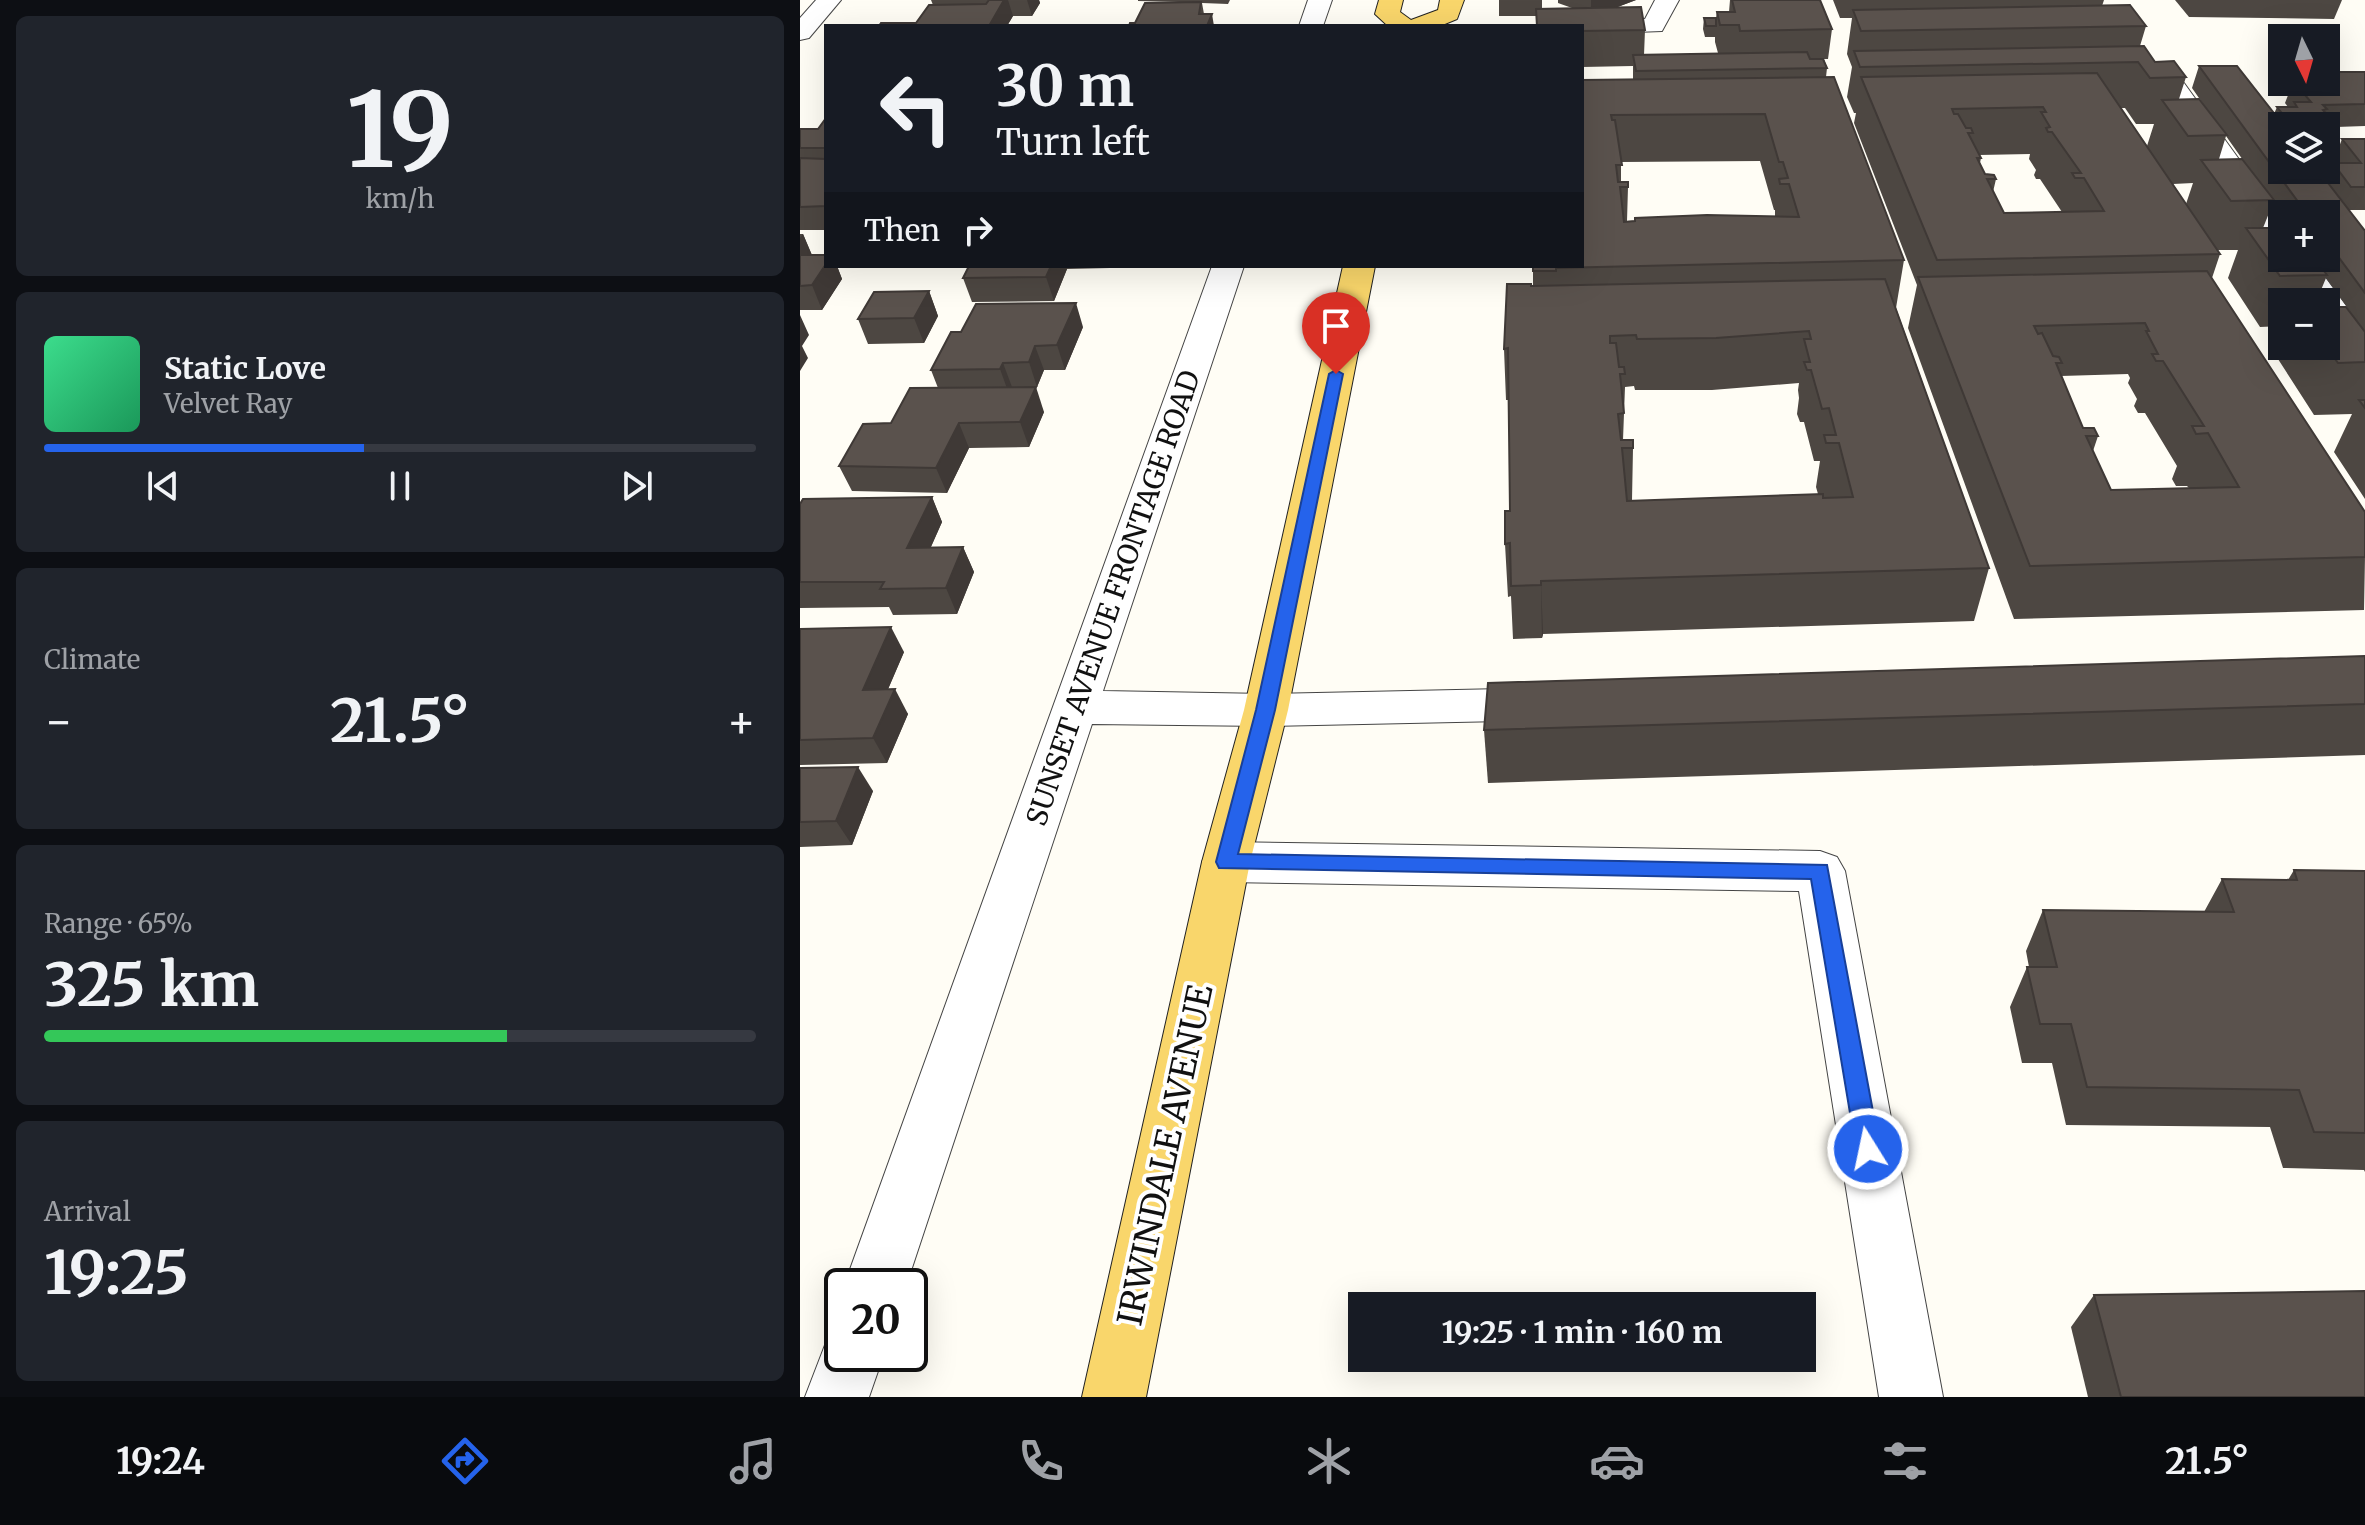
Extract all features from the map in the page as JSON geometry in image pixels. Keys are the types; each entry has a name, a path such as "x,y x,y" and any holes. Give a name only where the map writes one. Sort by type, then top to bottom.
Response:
{"main road":[{"path":"1391,0 1387,14 1401,24"},
{"path":"1423,24 1449,14 1452,0"},
{"name":"IRWINDALE AVENUE","path":"1114,1397 1221,887 1266,710 1359,268"}],"street":[{"path":"800,33 829,0"},
{"path":"1312,24 1320,0"},
{"path":"1584,27 1653,26 1667,0"},
{"path":"2097,89 2175,89 2268,220"},
{"name":"SUNSET AVENUE FRONTAGE ROAD","path":"881,1268 1227,268"},
{"path":"2305,272 2365,356"},
{"path":"1075,707 1266,710 1584,703"},
{"path":"1221,887 1820,871 1911,1397"},
{"path":"837,1397 846,1372"}],"building":[{"path":"989,0 1004,0 990,24 880,24 916,23 929,5 986,4"},
{"path":"1732,0 1820,0 1832,29 1740,31 1739,25 1720,25 1717,12 1735,12"},
{"path":"1201,2 1199,14 1212,14 1208,24 1130,24 1135,23 1145,3"},
{"path":"2130,5 2146,26 1861,31 1853,10"},
{"path":"1641,7 1645,30 1584,31 1584,24 1537,24 1536,9"},
{"path":"1704,18 1716,18 1716,26 1706,26"},
{"path":"2144,46 2155,62 2174,61 2186,77 2150,78 2138,62 1860,67 1854,51"},
{"path":"1807,52 1810,59 1823,59 1827,68 1636,71 1633,55"},
{"path":"2199,66 2237,66 2273,112 2268,112 2268,161"},
{"path":"2340,72 2365,72 2365,104 2323,105 2327,109 2323,110 2325,112 2281,112 2277,107 2297,107 2294,102 2311,102 2306,96 2340,96"},
{"path":"2097,73 2220,254 1937,260 1861,77","holes":["2043,107 2046,112 2041,112 2050,127 2046,128 2048,132 2052,132 2081,173 2072,173 2075,178 2084,178 2104,211 2004,213 1987,179 1996,179 1994,175 1985,174 1977,158 1981,158 1968,133 1973,133 1971,128 1966,128 1952,109"]},
{"path":"1834,77 1904,260 1584,267 1584,80","holes":["1765,114 1779,162 1783,162 1788,178 1779,179 1780,184 1789,184 1799,217 1707,215 1635,218 1635,221 1624,222 1620,187 1628,187 1628,182 1618,182 1616,165 1622,165 1615,120 1611,115"]},
{"path":"2199,99 2227,135 2188,136 2162,100"},
{"path":"824,121 824,148 800,148 800,129 818,129"},
{"path":"2342,139 2365,139 2365,187 2351,187 2340,172 2340,163 2361,163"},
{"path":"800,158 824,159 824,206 800,207"},
{"path":"2242,159 2274,200 2231,201 2201,160"},
{"path":"2285,184 2329,184 2365,231 2365,293 2340,259 2340,200 2297,200"},
{"path":"2246,228 2268,228 2268,259"},
{"path":"800,255 824,255 824,267 812,285 800,286"},
{"path":"968,268 1050,268 1046,277 963,278"},
{"path":"1533,268 1556,268 1556,271 1533,271"},
{"path":"2207,271 2365,512 2365,557 2030,566 1918,277","holes":["2145,323 2149,331 2146,331 2158,354 2152,354 2156,361 2163,361 2204,426 2192,426 2196,434 2208,433 2239,487 2111,490 2086,436 2098,436 2094,428 2083,428 2056,363 2062,363 2059,357 2053,356 2042,333 2038,334 2034,326"]},
{"path":"2277,272 2325,272 2327,275 2280,276"},
{"path":"1885,279 1989,568 1541,581 1541,585 1511,586 1510,543 1505,544 1505,511 1510,511 1508,348 1504,349 1507,284","holes":["1809,331 1811,339 1804,339 1810,362 1804,362 1807,370 1811,370 1822,409 1829,408 1836,435 1824,435 1826,443 1839,443 1853,497 1823,498 1823,494 1627,501 1622,448 1633,448 1633,440 1621,440 1618,414 1624,413 1620,374 1625,374 1624,367 1619,367 1616,343 1610,343 1610,336 1636,335 1637,339 1716,338"]},
{"path":"929,291 914,318 858,319 874,292"},
{"path":"1076,303 1057,345 1035,346 1029,362 1003,363 1000,369 931,370 951,332 961,332 976,304"},
{"path":"2340,307 2346,307 2365,332 2365,362 2338,363"},
{"path":"1036,387 1020,422 959,423 936,468 839,466 863,424 891,423 910,388"},
{"path":"932,497 907,548 963,547 946,588 880,589 884,582 800,582 800,504 803,499"},
{"path":"891,627 863,690 895,689 873,738 800,740 800,629"},
{"path":"2365,656 2365,704 1484,730 1488,683"},
{"path":"858,767 836,821 800,822 800,768"},
{"path":"2294,870 2365,871 2365,1133 2314,1132 2299,1090 2087,1087 2071,1024 2040,1024 2027,967 2057,967 2043,910 2234,912 2222,879 2297,880"},
{"path":"2365,1291 2365,1397 2121,1397 2094,1295"}],"route":[{"path":"1336,374 1266,710 1226,862 1820,871 1868,1149"}]}
